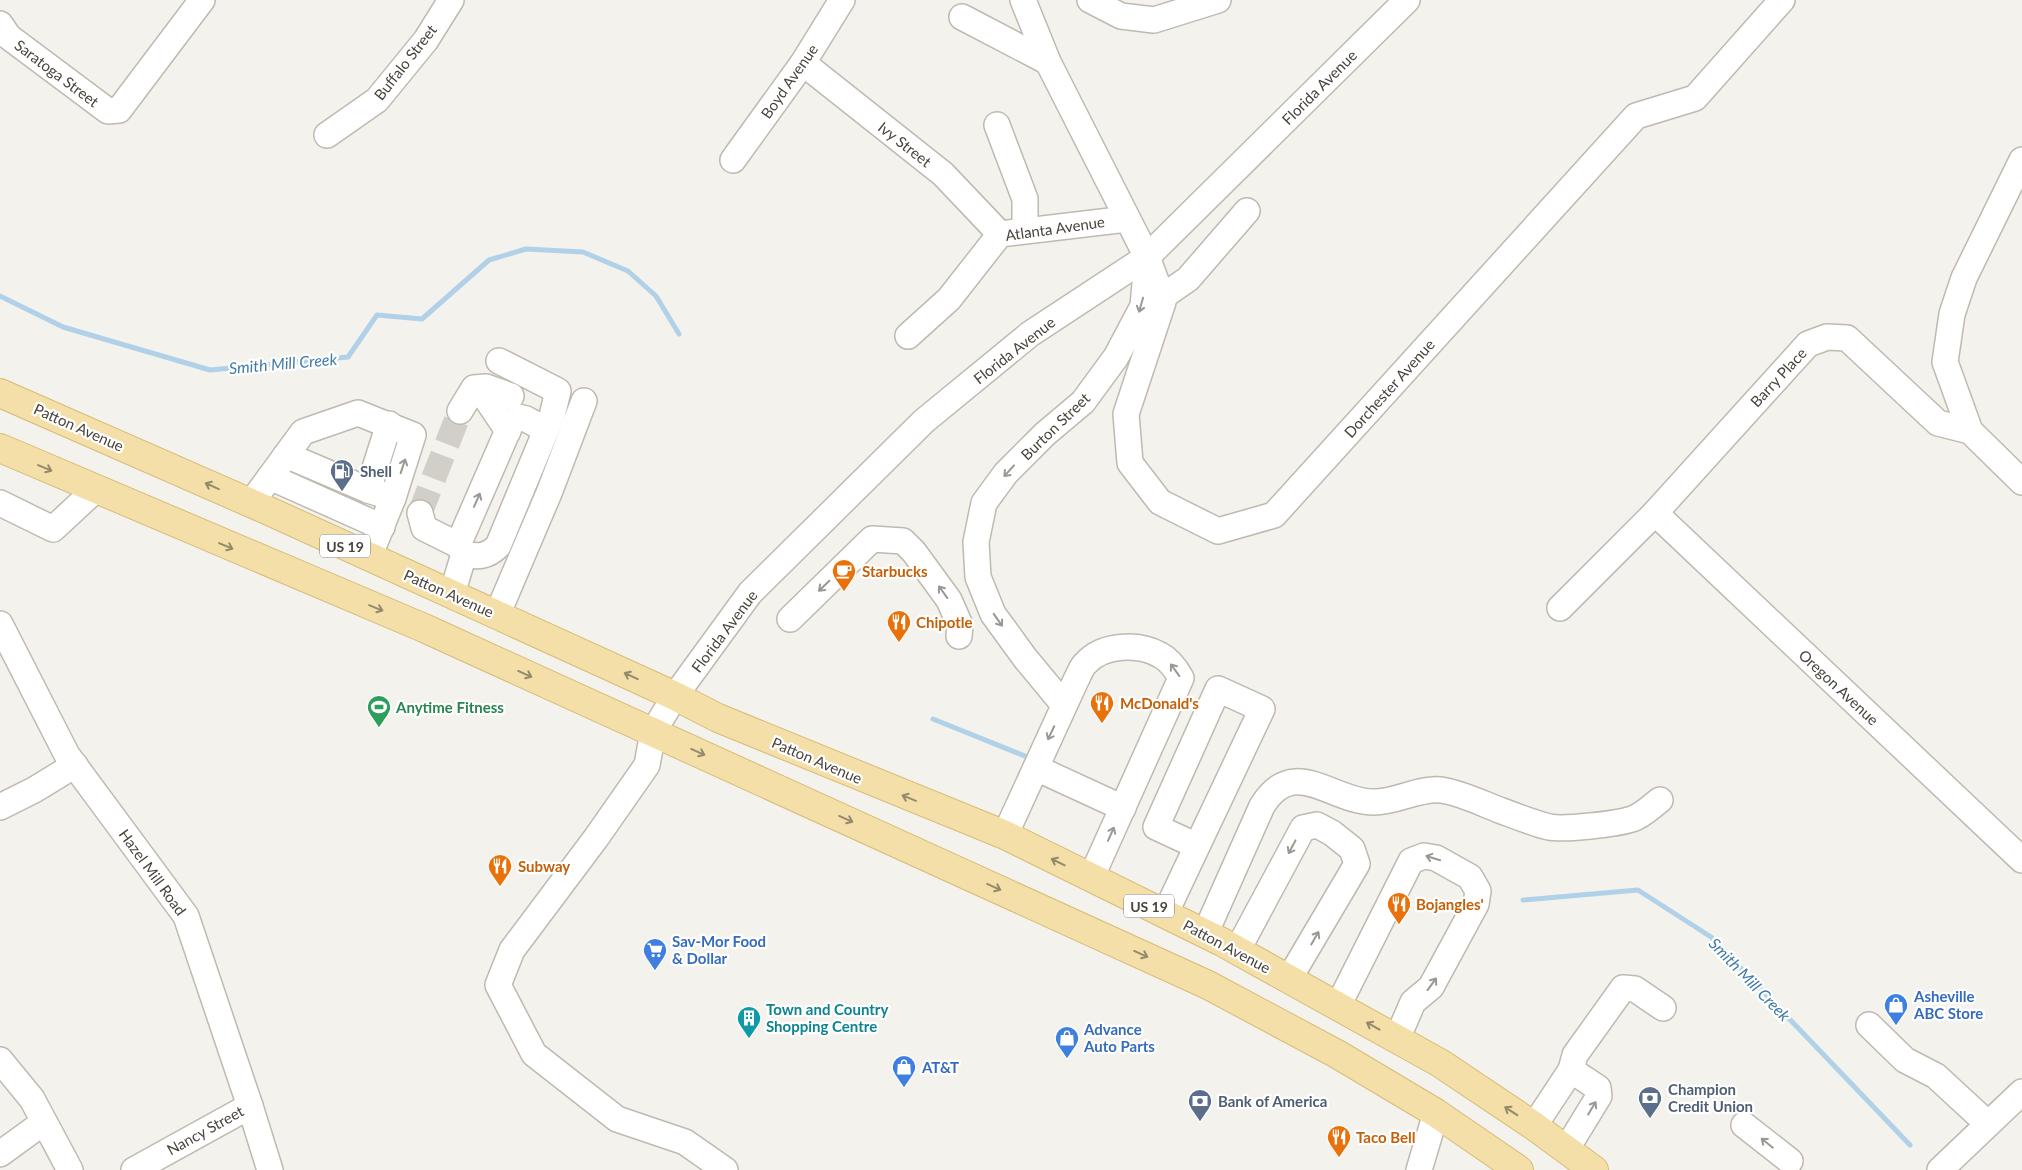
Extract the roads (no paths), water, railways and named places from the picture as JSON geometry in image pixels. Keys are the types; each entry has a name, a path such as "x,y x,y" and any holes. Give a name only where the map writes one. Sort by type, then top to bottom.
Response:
{"main road":[{"name":"Patton Avenue","path":"5,394 497,614 727,722 1005,835 1205,934 1397,1039 1440,1064 1534,1126 1594,1170"},
{"path":"0,448 95,490 424,628 1208,985 1337,1054 1436,1113 1519,1170"}],"street":[{"name":"Saratoga Street","path":"0,24 9,37 108,111 119,110 202,0"},
{"name":"Buffalo Street","path":"327,135 377,100 426,40 451,0"},
{"name":"Boyd Avenue","path":"733,160 803,63 842,0"},
{"path":"1023,0 1048,62 1147,257 1162,296 1178,288 1188,279 1247,212"},
{"path":"1090,0 1121,16 1154,20 1218,0"},
{"name":"Florida Avenue","path":"653,732 675,696 750,593 924,421 1030,334 1147,257 1407,0"},
{"name":"Dorchester Avenue","path":"1162,296 1163,302 1126,414 1130,463 1160,502 1218,532 1274,515 1636,116 1694,98 1782,0"},
{"path":"962,17 1048,62"},
{"name":"Ivy Street","path":"803,63 943,174 1000,234"},
{"path":"997,125 1025,199 1025,230"},
{"path":"2022,160 1964,278 1952,314 1945,362 1970,431 2022,482"},
{"name":"Atlanta Avenue","path":"908,336 949,299 1000,234 1127,219"},
{"name":"Burton Street","path":"1064,705 993,614 978,577 976,542 984,504 1006,473 1045,434 1084,402 1116,357 1142,306 1147,257"},
{"name":"Barry Place","path":"1560,608 1655,513 1808,344 1827,337 1847,338 1938,423 1970,431"},
{"path":"420,513 424,528 461,550 478,557 491,553 498,546 549,423 558,391 499,361"},
{"path":"460,411 474,388 486,388 518,399 549,423"},
{"path":"479,388 508,431"},
{"path":"497,614 549,493 584,401"},
{"path":"251,503 304,432 358,413 389,424 413,435 382,527 369,557"},
{"path":"452,594 461,550 512,421 518,417 549,423"},
{"path":"368,490 389,424"},
{"path":"286,455 368,490 392,498"},
{"path":"270,477 382,527"},
{"path":"0,503 53,529 95,490"},
{"path":"292,521 300,491"},
{"name":"Oregon Avenue","path":"1655,513 2022,860"},
{"path":"790,619 872,539 903,541 914,552 949,600 960,625 959,636"},
{"name":"Hazel Mill Road","path":"0,624 67,755 186,916 270,1170"},
{"path":"1005,835 1064,705 1086,662 1103,652 1122,647 1143,649 1160,655 1174,667 1181,678 1091,878"},
{"path":"1165,914 1262,709 1218,689 1156,827 1197,846"},
{"path":"653,732 647,765 596,838 512,950 498,985 534,1054 617,1119 685,1142 725,1170"},
{"path":"0,807 34,790 74,765"},
{"path":"1036,768 1123,808"},
{"path":"1205,934 1262,806 1269,794 1279,786 1289,782 1313,784 1345,797 1375,802 1393,800 1421,791 1441,790 1552,828 1600,825 1634,819 1660,800"},
{"path":"1237,951 1303,828 1317,825 1332,833 1352,849 1357,864 1290,979"},
{"path":"1338,1006 1411,861 1424,856 1436,858 1445,863 1470,877 1478,891 1476,904 1431,988 1413,1002 1397,1039"},
{"path":"1534,1126 1571,1070 1576,1055 1623,988 1635,989 1663,1008"},
{"path":"1869,1025 1905,1060 1936,1076 1988,1124"},
{"path":"0,1060 32,1099 70,1170"},
{"path":"1566,1150 1599,1096 1598,1088 1571,1070"},
{"path":"1940,1170 2022,1092"},
{"name":"Nancy Street","path":"134,1170 250,1106"},
{"path":"1419,1170 1436,1113"},
{"path":"0,1154 44,1122"},
{"path":"1744,1125 1797,1167"}],"waterway":[{"name":"Smith Mill Creek","path":"0,296 63,327 210,370 348,357 377,315 422,319 489,260 526,249 583,252 628,271 656,296 679,334"},
{"name":"Smith Mill Creek","path":"933,719 1025,756"},
{"name":"Smith Mill Creek","path":"1523,900 1638,890 1711,937 1910,1145"}],"tunnel":[{"path":"420,513 460,411"}],"place":[{"name":"Shell","path":"342,492"},
{"name":"Starbucks","path":"844,592"},
{"name":"Chipotle","path":"899,643"},
{"name":"McDonald's","path":"1102,724"},
{"name":"Anytime Fitness","path":"379,728"},
{"name":"Subway","path":"500,887"},
{"name":"Bojangles'","path":"1399,925"},
{"name":"Sav-Mor Food & Dollar","path":"655,971"},
{"name":"Asheville ABC Store","path":"1896,1026"},
{"name":"Town and Country Shopping Centre","path":"749,1039"},
{"name":"Advance Auto Parts","path":"1067,1059"},
{"name":"AT&T","path":"904,1088"},
{"name":"Champion Credit Union","path":"1650,1119"},
{"name":"Bank of America","path":"1200,1122"},
{"name":"Taco Bell","path":"1339,1158"}]}
